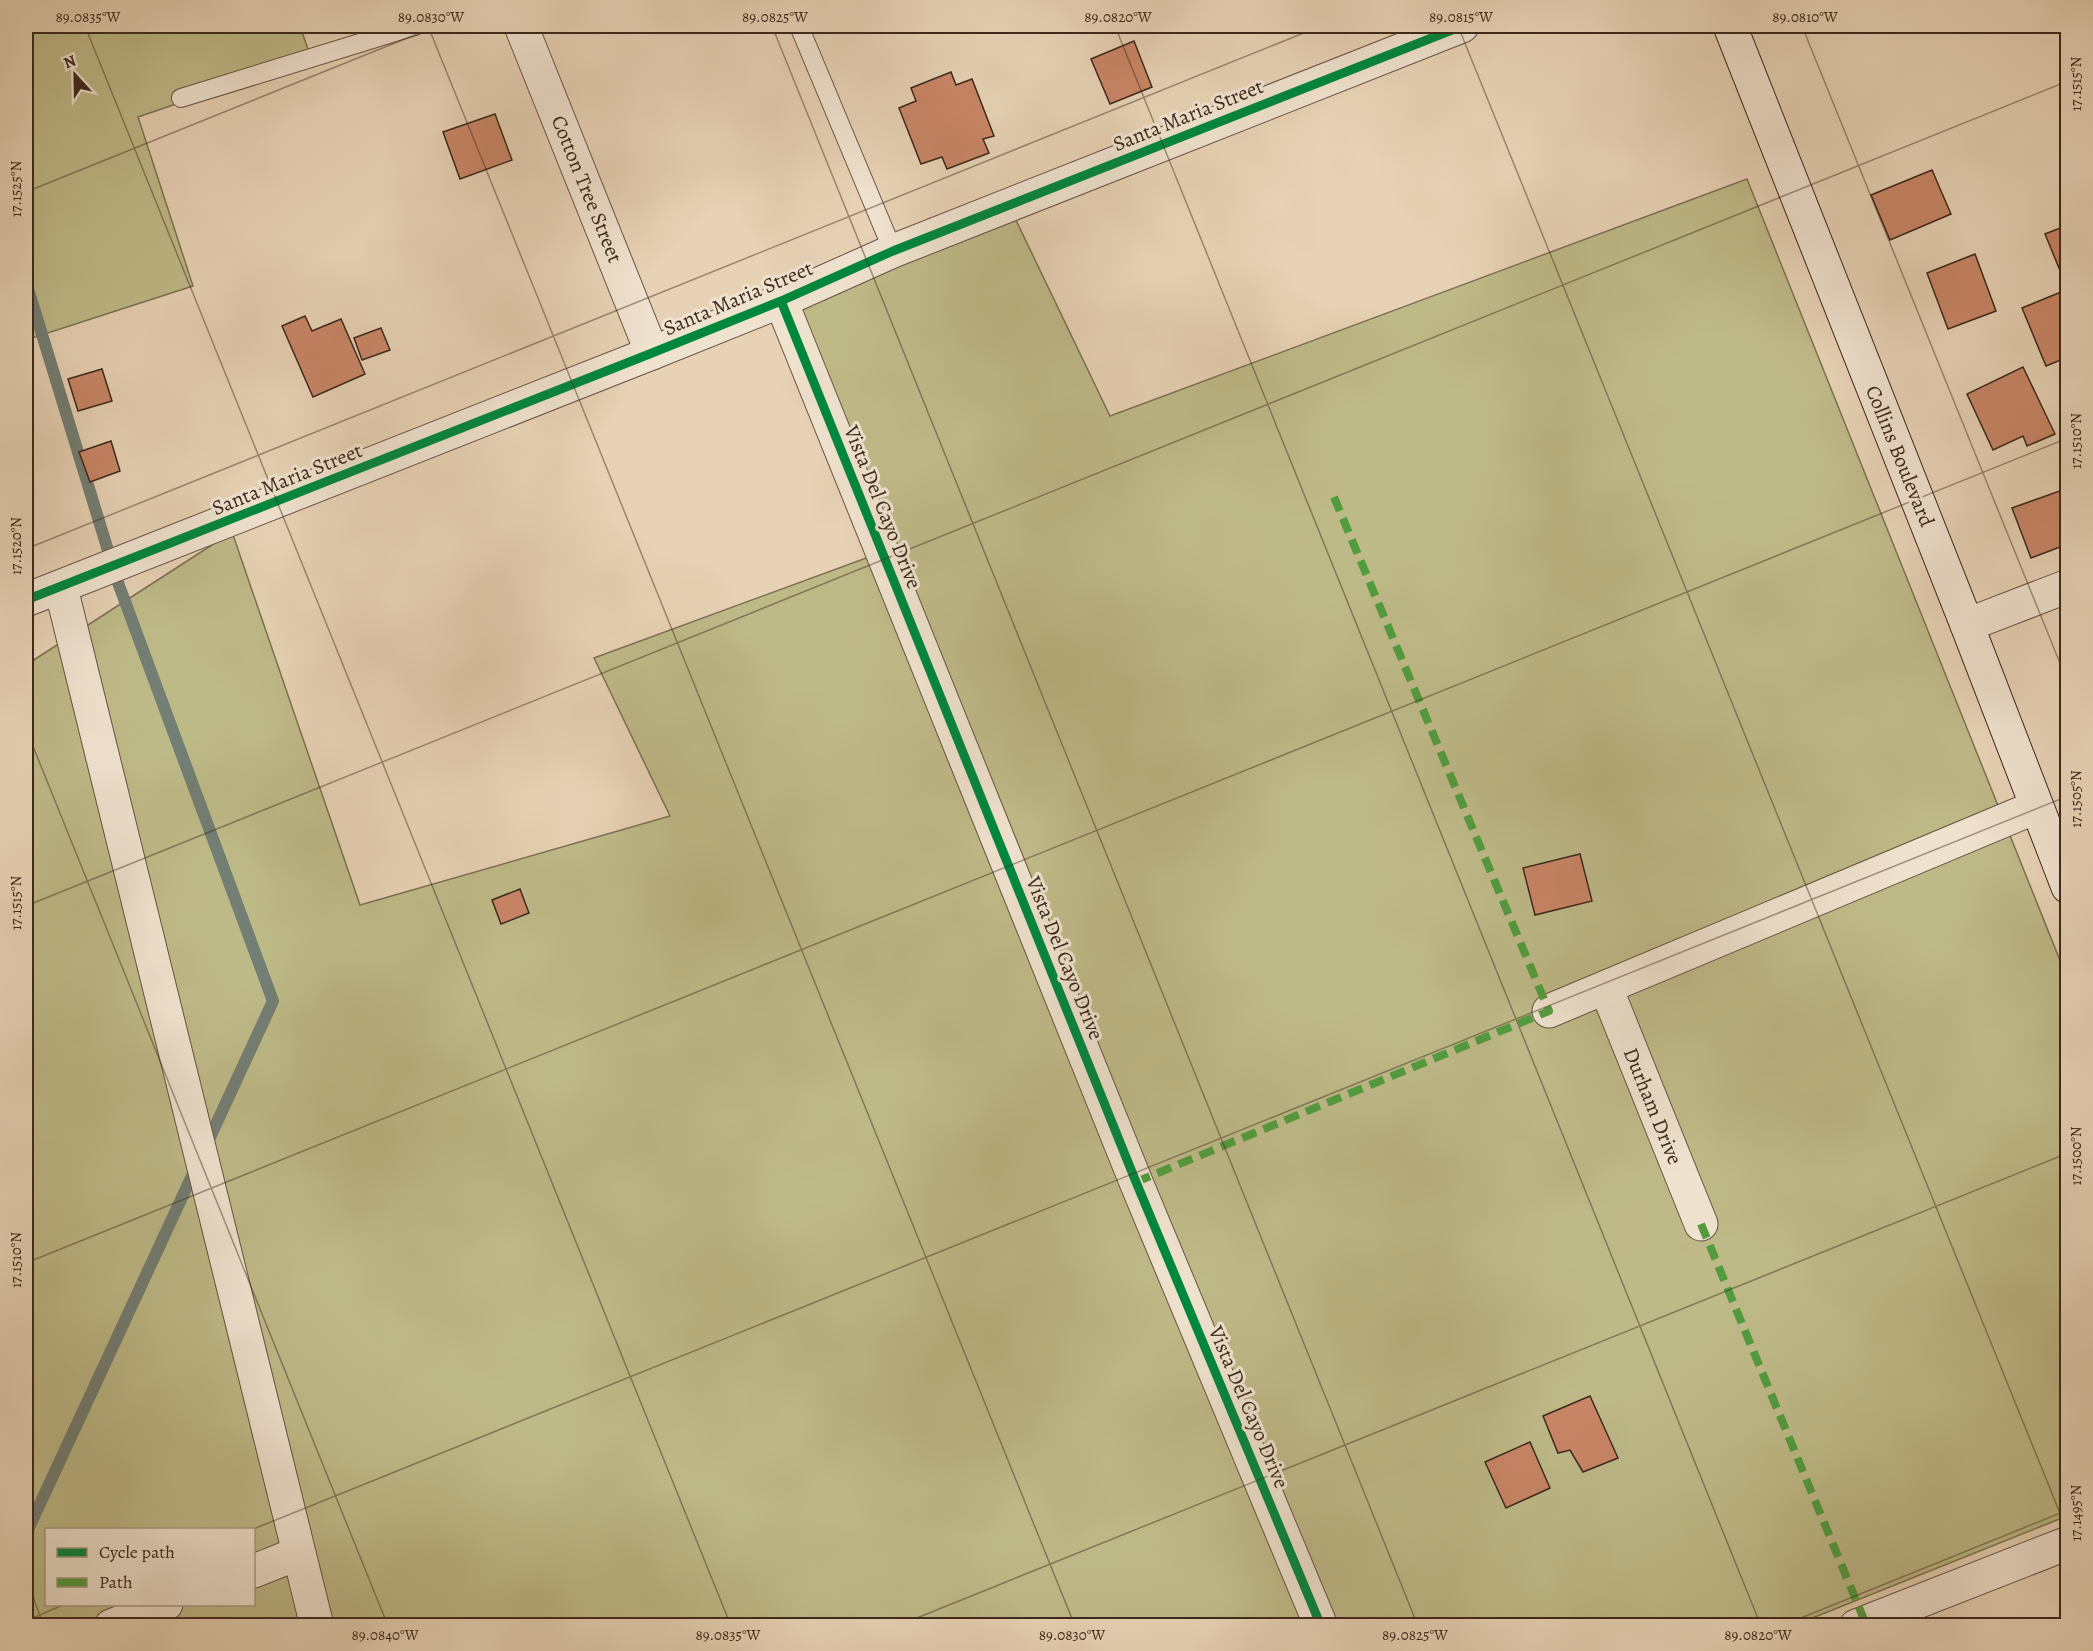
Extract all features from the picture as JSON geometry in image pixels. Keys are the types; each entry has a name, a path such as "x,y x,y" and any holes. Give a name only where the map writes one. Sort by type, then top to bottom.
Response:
{"street":[{"name":"Cotton Tree Street","path":"521,26 652,353"},
{"name":"Santa Maria Street","path":"26,600 652,353 781,301 893,251 1462,26"},
{"name":"Collins Boulevard","path":"1730,26 1967,625 2067,887"},
{"name":"Vista Del Cayo Drive","path":"781,301 1136,1182 1321,1626"},
{"path":"1967,625 2067,586"},
{"path":"61,588 317,1626"},
{"path":"1549,1011 2036,807"},
{"name":"Durham Drive","path":"1605,988 1701,1224"},
{"path":"1863,1624 2067,1543"},
{"path":"255,1570 299,1553"},
{"path":"111,1626 163,1606"}],"lane":[{"path":"181,98 415,26"},
{"path":"799,26 893,251"}],"shaded area":[{"path":"26,26 300,26 311,58 138,117 193,286 26,340"},
{"path":"1747,179 2067,978 2067,1516 1795,1625 26,1626 26,665 232,532 360,905 670,816 594,658 869,557 781,318 1013,214 1110,416"}],"building":[{"path":"1134,41 1152,87 1110,104 1091,59"},
{"path":"951,72 956,85 972,79 994,136 983,139 989,153 947,169 942,157 921,164 899,108 916,101 911,88"},
{"path":"495,114 512,160 460,179 443,132"},
{"path":"1932,170 1951,214 1890,240 1871,195"},
{"path":"2068,225 2068,290 2045,234"},
{"path":"1975,254 1996,311 1948,329 1927,273"},
{"path":"2061,292 2068,307 2068,357 2046,366 2022,308"},
{"path":"305,316 312,331 341,319 365,374 313,397 282,326"},
{"path":"381,328 390,350 362,360 354,338"},
{"path":"2023,367 2055,434 2027,446 2023,436 1993,450 1967,394"},
{"path":"102,369 112,401 78,411 68,379"},
{"path":"111,441 120,471 90,482 79,452"},
{"path":"2068,488 2068,544 2031,558 2012,508"},
{"path":"1580,854 1592,901 1535,915 1523,868"},
{"path":"520,889 529,913 501,924 492,900"},
{"path":"1590,1396 1618,1458 1583,1472 1570,1450 1558,1453 1543,1416"},
{"path":"1530,1442 1550,1488 1506,1508 1485,1462"}],"waterway":[{"path":"26,282 117,580 273,1001 206,1146"},
{"path":"26,1534 197,1165"}],"marked path":[{"path":"1136,1182 1549,1011 1331,490"},
{"path":"1701,1224 1865,1622"}],"cycle path":[{"path":"26,600 652,353 781,301 893,251 1462,26"},
{"path":"781,301 1136,1182 1321,1626"}]}
